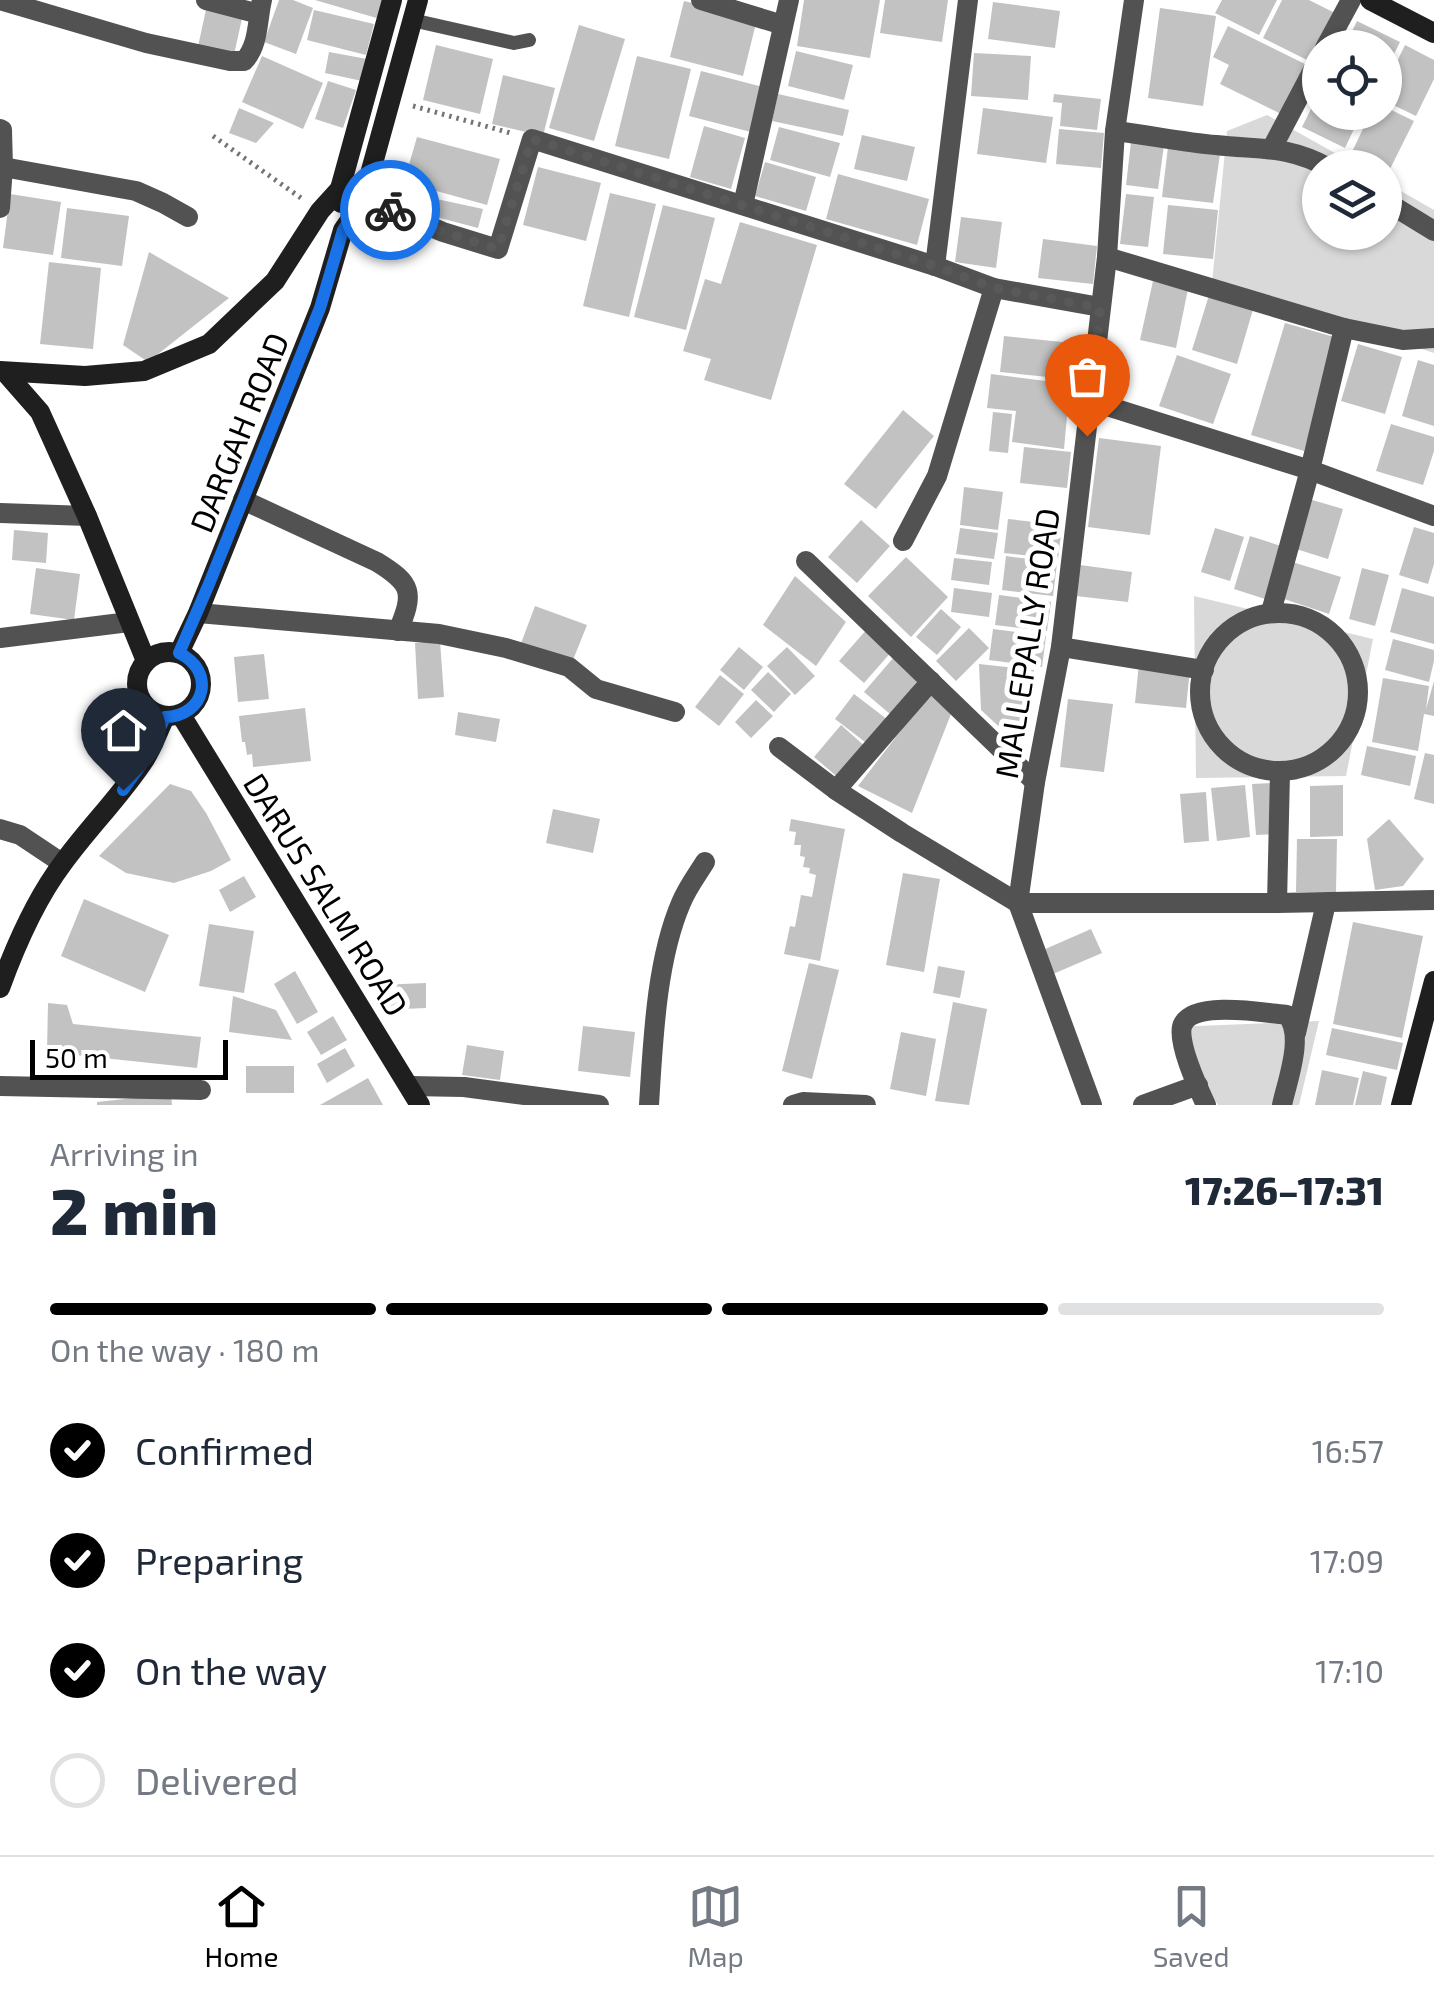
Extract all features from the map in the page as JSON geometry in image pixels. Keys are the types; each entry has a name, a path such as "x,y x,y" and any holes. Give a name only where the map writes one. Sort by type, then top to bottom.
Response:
{"main road":[{"name":"DARGAH ROAD","path":"343,230 340,189 392,0"},
{"path":"1370,0 1434,33"},
{"name":"DARGAH ROAD","path":"179,653 320,308 343,230 363,199 415,10"},
{"path":"2,372 85,376 144,371 209,344 275,281 320,211 340,189"},
{"path":"2,372 40,412 146,661"},
{"path":"0,988 38,901 62,863 131,779 173,716 197,702 202,683 195,664 179,653 162,652 146,661 137,679 138,690 147,707 173,716"},
{"name":"DARUS SALM ROAD","path":"173,716 415,1096"},
{"path":"1401,1105 1434,981"}],"street":[{"path":"0,0 146,43 244,61 255,42 260,7 206,0"},
{"path":"81,22 86,0"},
{"path":"700,0 783,25"},
{"path":"743,204 789,0"},
{"path":"935,266 968,0"},
{"name":"MALLEPALLY ROAD","path":"1092,1105 1018,904 1035,782 1061,647 1108,257 1116,131 1134,0"},
{"path":"1334,30 1350,0"},
{"path":"1272,148 1302,92"},
{"path":"0,129 0,208"},
{"path":"1116,131 1302,155"},
{"path":"340,189 443,232 498,249 532,139 994,288 1100,308"},
{"path":"3,167 136,191 188,218"},
{"path":"1402,211 1434,231"},
{"path":"1108,257 1344,328 1403,340 1434,338"},
{"path":"903,541 937,476 994,288"},
{"path":"1271,612 1344,328"},
{"path":"1091,402 1310,470 1434,516"},
{"path":"243,500 395,573 405,583 408,597 398,631"},
{"path":"0,513 87,516"},
{"path":"806,561 1035,782"},
{"path":"198,612 439,634 506,648 569,668 596,688 676,712"},
{"path":"1271,612 1297,614 1321,624 1341,642 1354,664 1359,695 1352,724 1335,750 1309,766 1280,772 1248,766 1222,748 1204,721 1199,690 1207,658 1218,641 1251,617 1271,612"},
{"path":"0,638 130,622"},
{"path":"1061,647 1204,670"},
{"path":"836,790 931,681"},
{"path":"778,747 836,790 1018,904 1434,900"},
{"path":"1276,903 1280,772"},
{"path":"0,829 20,835 62,863"},
{"path":"649,1105 654,1024 669,937 682,900 705,862"},
{"path":"1282,1105 1326,902"},
{"path":"1142,1105 1202,1095 1182,1043 1182,1024 1190,1017 1222,1010 1252,1010 1288,1016 1296,1033"},
{"path":"0,1086 35,1095 201,1090"},
{"path":"415,1096 464,1087 599,1105"},
{"path":"793,1105 866,1105"}],"lane":[{"path":"415,10 514,43 529,40"}],"path":[{"path":"391,100 532,139"},
{"path":"212,136 320,211"}],"shaded area":[{"path":"1267,115 1330,150 1302,150 1302,250 1402,250 1402,192 1434,210 1434,353 1212,283 1227,131"},
{"path":"1194,596 1373,639 1346,776 1196,778"},
{"path":"1319,1021 1299,1105 1218,1105 1172,1027"}],"building":[{"path":"279,0 293,0 313,8 296,54 264,42"},
{"path":"315,0 385,0 380,19"},
{"path":"804,0 880,0 870,58 797,46"},
{"path":"885,0 948,0 942,42 880,33"},
{"path":"1222,0 1277,0 1259,35 1215,13"},
{"path":"1282,0 1309,0 1335,13 1327,30 1302,30 1302,58 1263,38"},
{"path":"684,1 757,19 743,76 670,57"},
{"path":"993,2 1060,11 1055,48 988,39"},
{"path":"207,5 243,14 233,59 197,51"},
{"path":"1160,8 1216,16 1203,106 1148,98"},
{"path":"314,10 374,24 366,55 307,40"},
{"path":"1357,21 1375,30 1353,30"},
{"path":"579,25 625,39 594,141 549,128"},
{"path":"1228,26 1302,63 1302,81 1285,116 1220,84 1229,65 1213,57"},
{"path":"436,45 493,59 480,114 423,100"},
{"path":"1405,45 1434,60 1434,79 1416,116 1402,109"},
{"path":"796,51 853,65 844,100 788,86"},
{"path":"329,52 367,59 362,81 325,73"},
{"path":"974,53 1031,56 1028,100 971,96"},
{"path":"262,56 323,83 303,129 242,102"},
{"path":"637,56 691,69 669,159 615,146"},
{"path":"701,71 763,87 751,132 689,116"},
{"path":"503,75 555,88 543,136 492,124"},
{"path":"328,81 356,90 343,128 315,119"},
{"path":"778,94 849,110 843,136 772,121"},
{"path":"1054,94 1101,99 1097,130 1060,126 1062,103 1053,102"},
{"path":"239,108 274,123 256,143 229,133"},
{"path":"983,108 1053,117 1046,163 977,154"},
{"path":"1402,115 1414,121 1400,150 1353,150 1362,130 1402,130"},
{"path":"704,126 745,138 731,189 690,177"},
{"path":"779,127 840,143 830,177 770,160"},
{"path":"1059,129 1104,133 1101,168 1056,164"},
{"path":"1308,130 1354,130 1345,148"},
{"path":"862,135 915,147 907,181 854,169"},
{"path":"417,137 500,159 487,205 404,182"},
{"path":"1131,142 1164,145 1158,189 1126,185"},
{"path":"1168,147 1220,154 1213,203 1162,197"},
{"path":"765,162 816,177 806,211 755,196"},
{"path":"538,167 601,183 586,241 523,225"},
{"path":"838,174 929,199 917,245 826,219"},
{"path":"404,192 483,209 478,228 406,209"},
{"path":"610,193 656,204 629,317 583,306"},
{"path":"10,194 61,202 53,255 3,248"},
{"path":"1126,194 1154,197 1148,247 1120,244"},
{"path":"663,205 715,218 686,330 634,317"},
{"path":"1168,205 1218,210 1213,259 1163,254"},
{"path":"67,208 129,216 122,266 61,258"},
{"path":"961,217 1002,222 996,268 955,262"},
{"path":"740,222 817,245 771,400 704,380 711,359 683,351 705,279 721,284"},
{"path":"1043,239 1097,246 1093,284 1038,278"},
{"path":"149,252 229,298 148,362 123,345"},
{"path":"49,262 101,268 93,349 40,344"},
{"path":"1153,281 1188,289 1176,348 1140,340"},
{"path":"1210,292 1254,306 1237,364 1192,350"},
{"path":"1285,323 1338,338 1304,451 1251,435"},
{"path":"1004,336 1072,343 1068,379 1000,372"},
{"path":"1358,344 1402,357 1385,414 1341,401"},
{"path":"1177,355 1231,374 1213,424 1159,406"},
{"path":"1418,360 1434,365 1434,426 1402,416"},
{"path":"991,374 1070,384 1064,449 1012,442 1016,411 987,408"},
{"path":"903,410 934,436 876,509 844,484"},
{"path":"993,412 1012,414 1008,453 989,451"},
{"path":"1391,424 1434,437 1434,451 1423,485 1376,471"},
{"path":"1099,438 1161,446 1150,535 1088,527"},
{"path":"1024,447 1071,452 1067,488 1020,483"},
{"path":"964,487 1003,492 998,530 960,525"},
{"path":"1309,499 1343,509 1328,559 1293,548"},
{"path":"1008,519 1062,525 1058,559 1004,553"},
{"path":"861,520 890,546 857,583 828,557"},
{"path":"1414,527 1434,533 1434,564 1428,584 1399,575"},
{"path":"960,528 998,533 994,559 956,554"},
{"path":"1215,528 1244,537 1230,581 1201,572"},
{"path":"14,530 48,533 46,563 12,560"},
{"path":"1250,536 1281,546 1265,599 1234,589"},
{"path":"1006,556 1057,563 1053,596 1002,590"},
{"path":"906,557 948,597 911,637 868,596"},
{"path":"954,558 992,562 989,585 951,580"},
{"path":"1289,561 1341,577 1329,614 1278,597"},
{"path":"1080,565 1132,572 1128,602 1076,596"},
{"path":"36,568 80,574 74,620 30,614"},
{"path":"1362,568 1389,575 1375,626 1349,619"},
{"path":"795,576 846,622 816,666 763,625"},
{"path":"954,588 992,593 989,617 951,612"},
{"path":"1402,588 1434,597 1434,644 1390,632"},
{"path":"999,595 1051,602 1047,631 995,625"},
{"path":"535,606 587,625 571,665 520,646"},
{"path":"941,609 961,627 937,655 916,637"},
{"path":"868,628 893,650 864,683 839,661"},
{"path":"969,628 989,648 956,681 936,661"},
{"path":"993,629 1046,636 1042,667 989,660"},
{"path":"1393,639 1434,650 1429,682 1385,670"},
{"path":"440,641 444,697 418,699 415,643"},
{"path":"739,647 763,667 744,690 720,670"},
{"path":"787,647 815,676 795,695 767,666"},
{"path":"264,654 269,699 238,702 234,657"},
{"path":"894,657 920,678 890,714 864,692"},
{"path":"1139,663 1190,669 1186,708 1135,703"},
{"path":"979,664 1034,670 1026,735 1008,735 981,710"},
{"path":"768,672 791,694 774,712 751,690"},
{"path":"720,675 744,694 719,726 695,707"},
{"path":"1383,678 1429,686 1426,709 1434,681 1434,716 1424,714 1418,751 1372,742"},
{"path":"930,693 953,709 912,813 858,786"},
{"path":"854,694 888,720 869,745 835,719"},
{"path":"1068,699 1113,704 1104,772 1060,767"},
{"path":"756,700 773,716 751,738 735,722"},
{"path":"305,708 311,761 253,767 252,754 247,755 242,742 239,716"},
{"path":"458,712 500,719 496,742 455,735"},
{"path":"841,725 867,748 841,780 814,757"},
{"path":"1367,746 1416,756 1410,786 1361,775"},
{"path":"1425,753 1434,755 1434,804 1414,799"},
{"path":"1273,783 1276,834 1256,835 1252,784"},
{"path":"170,784 191,791 231,860 174,883 126,873 99,856"},
{"path":"1245,785 1250,837 1217,841 1211,788"},
{"path":"1343,785 1343,836 1310,837 1310,786"},
{"path":"1206,792 1209,841 1184,843 1180,794"},
{"path":"553,809 600,819 593,853 546,843"},
{"path":"791,819 845,829 820,961 784,954 790,926 795,927 801,895 812,897 816,875 803,867 801,845 794,845 796,832 789,831"},
{"path":"1389,819 1424,859 1403,886 1375,890 1367,839"},
{"path":"1297,839 1337,839 1336,892 1296,892"},
{"path":"903,873 940,879 924,972 886,965"},
{"path":"244,876 256,897 230,912 219,890"},
{"path":"84,899 169,935 145,992 61,956"},
{"path":"1353,922 1423,936 1402,1038 1333,1024"},
{"path":"209,924 254,931 244,993 199,986"},
{"path":"1091,929 1102,953 1053,974 1043,950"},
{"path":"809,963 839,970 812,1079 782,1071"},
{"path":"938,966 965,971 960,998 933,993"},
{"path":"295,971 318,1012 297,1024 274,984"},
{"path":"426,983 426,1008 380,1010 379,985"},
{"path":"233,996 276,1010 292,1040 229,1032"},
{"path":"953,1002 987,1009 969,1105 935,1101"},
{"path":"48,1003 67,1005 73,1024 201,1037 197,1068 47,1052"},
{"path":"333,1016 347,1040 321,1055 307,1032"},
{"path":"583,1026 635,1032 630,1077 578,1071"},
{"path":"1332,1028 1403,1043 1397,1070 1326,1055"},
{"path":"901,1032 936,1039 926,1096 890,1089"},
{"path":"467,1045 504,1051 500,1080 462,1075"},
{"path":"345,1048 355,1066 327,1083 317,1064"},
{"path":"246,1066 294,1066 294,1093 246,1093"},
{"path":"1322,1070 1359,1078 1353,1105 1315,1105"},
{"path":"1363,1071 1387,1077 1381,1105 1355,1105"},
{"path":"368,1078 383,1105 320,1105"},
{"path":"171,1094 172,1105 97,1105 97,1102"}],"way so far":[{"path":"390,210 498,249 532,139 994,288 1100,308 1087,436"}],"route":[{"path":"123,790 148,755 165,717 190,709 201,693 200,673 188,657 179,653 320,308 343,230 363,199 390,210"}]}
